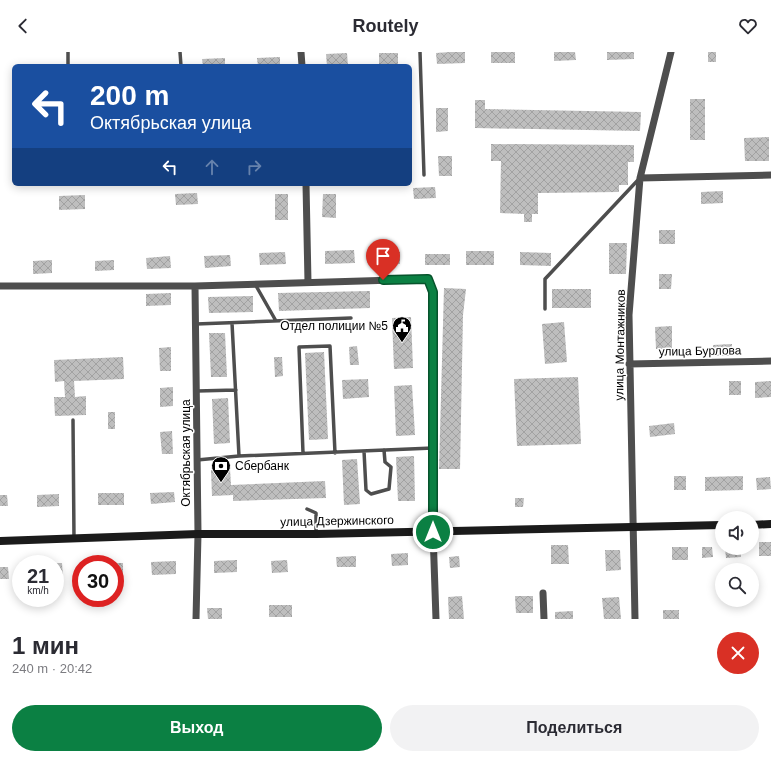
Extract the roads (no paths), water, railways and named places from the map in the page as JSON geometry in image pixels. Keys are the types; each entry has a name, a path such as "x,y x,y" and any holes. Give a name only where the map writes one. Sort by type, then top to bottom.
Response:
{"street":[{"path":"301,52 302,64"},
{"name":"улица Монтажников","path":"635,619 629,315 640,178 671,52"},
{"path":"640,178 771,175"},
{"path":"306,186 308,282"},
{"path":"0,286 195,286 428,279 433,292 433,532 436,619"},
{"name":"Октябрьская улица","path":"195,286 198,534 196,619"},
{"name":"улица Бурлова","path":"629,364 771,361"},
{"path":"759,525 771,524"},
{"name":"улица Дзержинского","path":"0,541 74,540 198,534 433,532 715,525"},
{"path":"543,593 544,619"}],"lane":[{"path":"68,52 68,64"},
{"path":"180,52 181,64"},
{"path":"420,52 424,175"},
{"path":"545,309 545,279 640,178"},
{"path":"255,284 276,321"},
{"path":"196,324 351,318"},
{"path":"232,323 239,456"},
{"path":"303,454 298,347 330,346 335,453"},
{"path":"197,391 236,390"},
{"path":"73,420 74,540"},
{"path":"197,460 239,456 433,448"},
{"path":"364,451 366,490 371,494 389,489 391,467 385,462 384,450"},
{"path":"307,509 316,513 316,534"}],"place":[{"name":"Отдел полиции №5","path":"402,343"},
{"name":"Сбербанк","path":"221,483"}]}
